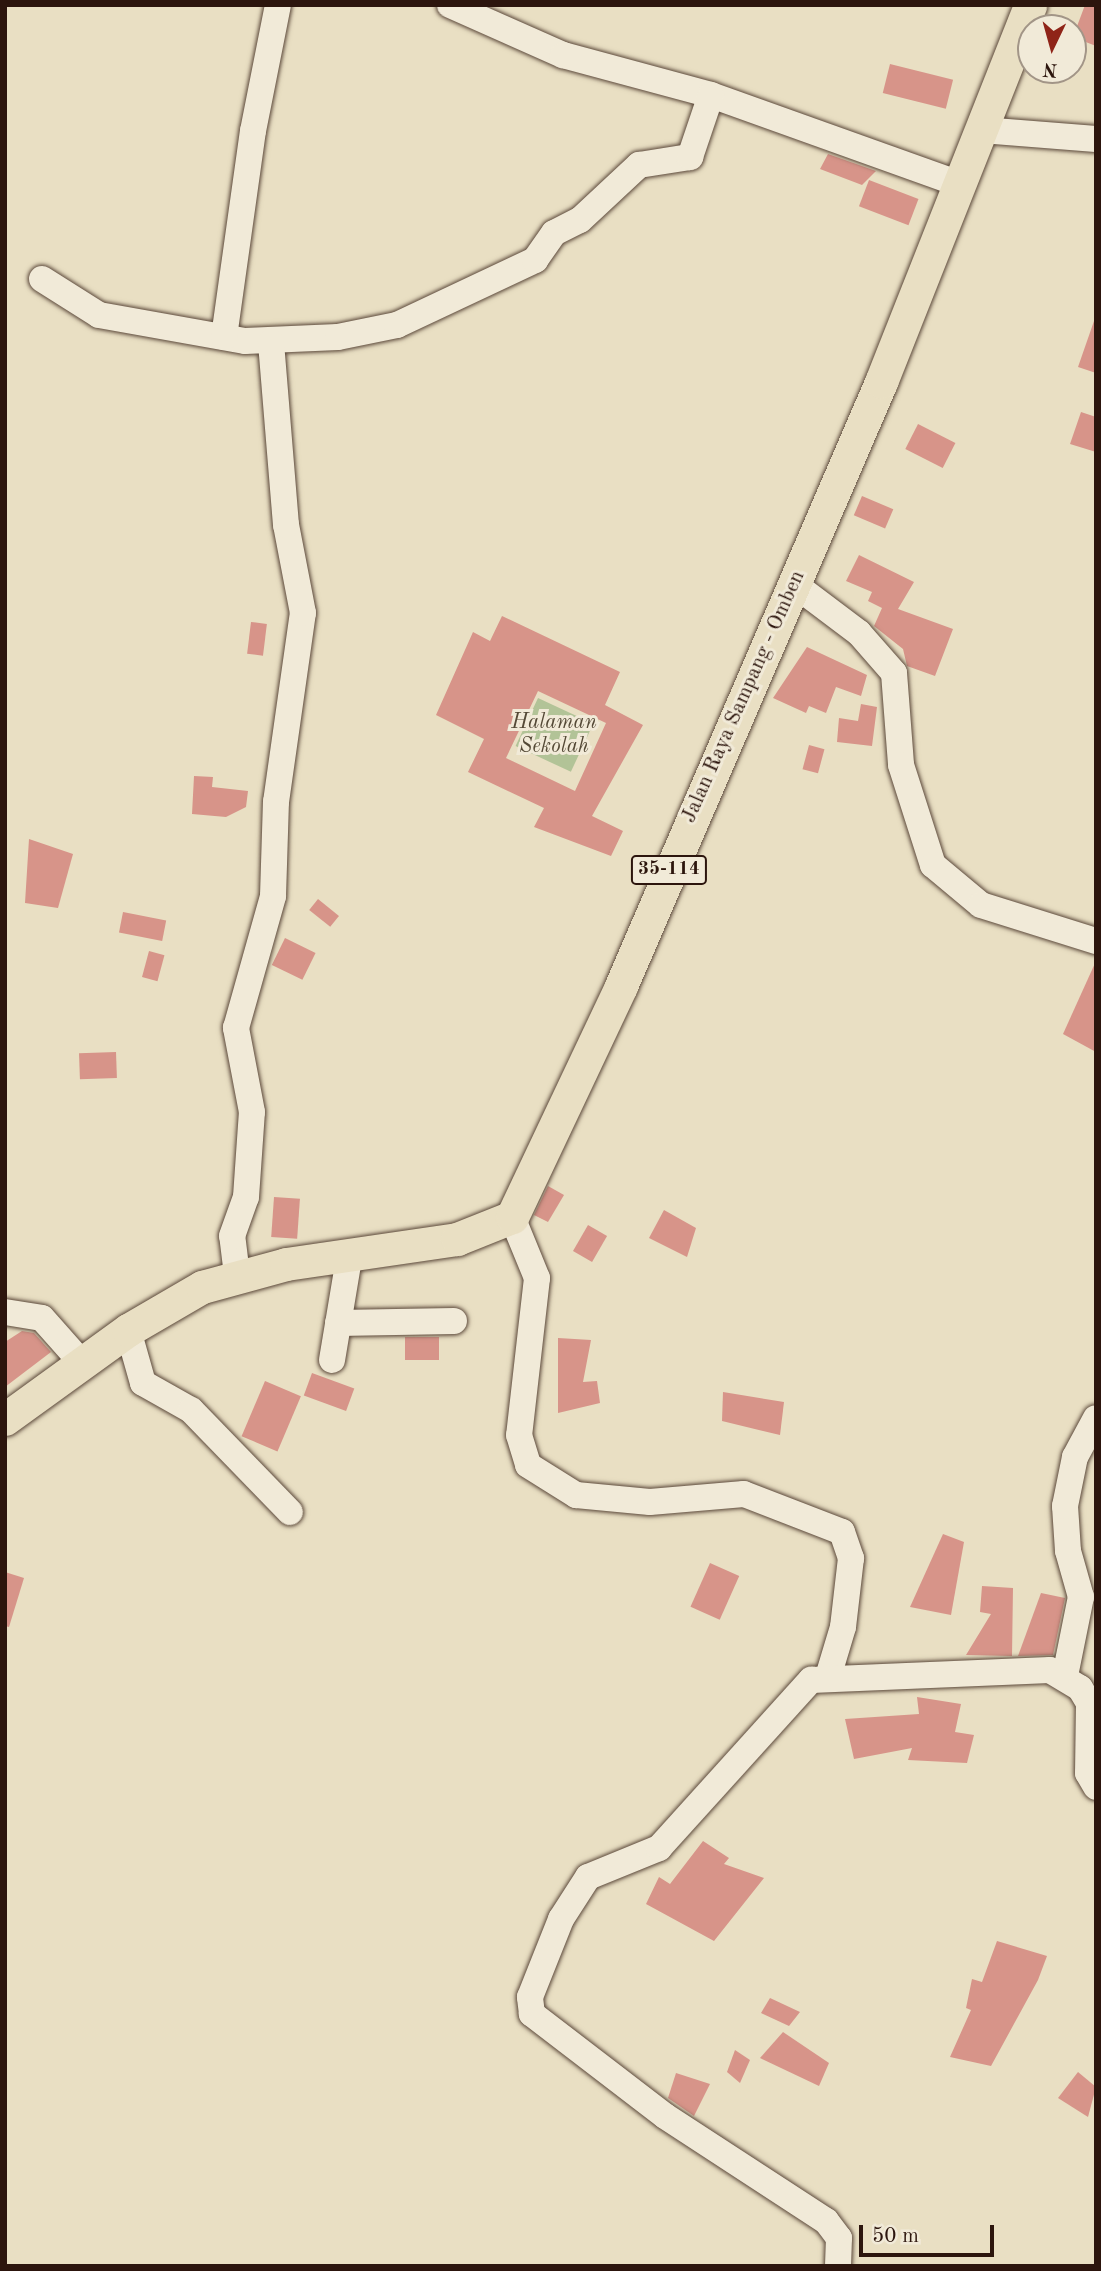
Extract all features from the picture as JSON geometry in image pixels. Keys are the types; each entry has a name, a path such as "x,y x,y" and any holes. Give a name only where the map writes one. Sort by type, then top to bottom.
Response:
{"main road":[{"name":"Jalan Raya Sampang - Omben","path":"512,1217 621,986 794,584 982,130 1030,5"},
{"path":"5,1419 172,1301 237,1275 457,1239 512,1217"}],"street":[{"path":"224,337 253,131 278,5"},
{"path":"450,5 563,55 711,94 959,184"},
{"path":"41,279 68,301 99,315 224,337 271,342 397,325 535,260 551,236 580,219 639,165 690,157 711,94"},
{"path":"982,130 1096,139"},
{"path":"237,1275 232,1236 246,1197 252,1112 236,1028 273,896 276,802 303,612 286,525 271,342"},
{"path":"794,584 859,634 894,673 901,765 933,865 981,905 1096,941"},
{"path":"512,1217 537,1278 519,1435 528,1465 556,1487 585,1497 650,1502 744,1494 842,1532 851,1558 843,1627 828,1677"},
{"path":"332,1360 349,1258"},
{"path":"5,1312 41,1318 82,1363"},
{"path":"338,1324 454,1321"},
{"path":"128,1331 143,1383 191,1410 290,1512"},
{"path":"1065,1676 1081,1597 1068,1551 1065,1506 1075,1457 1096,1418"},
{"path":"838,2266 839,2238 826,2221 665,2116 542,2024 529,2004 581,1883 659,1848 803,1685 828,1677 1026,1666 1065,1676 1089,1703 1088,1773 1096,1787"}],"green space":[{"name":"Halaman Sekolah","path":"538,698 593,724 571,772 516,746"}],"building":[{"path":"1085,5 1096,5 1096,46 1087,42 1087,14 1082,14"},
{"path":"890,64 953,80 946,109 883,93"},
{"path":"828,154 876,171 862,185 820,169"},
{"path":"869,180 918,199 908,225 859,206"},
{"path":"1094,321 1096,322 1096,373 1078,367"},
{"path":"1081,412 1096,417 1096,452 1070,444"},
{"path":"918,424 955,443 943,468 905,449"},
{"path":"862,496 893,509 885,529 854,515"},
{"path":"859,555 914,582 898,609 953,629 935,676 907,666 903,649 874,626 882,608 868,601 872,592 846,581"},
{"path":"502,616 620,672 605,705 643,725 592,816 623,831 611,856 534,827 544,808 468,772 484,739 436,715 473,632 490,641","holes":["538,691 606,723 575,791 506,758"]},
{"path":"251,622 267,624 263,656 247,654"},
{"path":"807,647 867,675 861,696 836,687 826,713 809,706 806,713 773,698"},
{"path":"861,704 877,707 872,746 837,742 839,718 858,721"},
{"path":"809,745 824,749 818,773 803,769"},
{"path":"194,776 213,777 212,787 248,791 246,807 226,817 192,814"},
{"path":"29,839 73,854 58,908 25,903"},
{"path":"318,899 339,916 330,927 309,910"},
{"path":"123,912 166,920 162,941 119,933"},
{"path":"285,938 316,953 302,980 272,965"},
{"path":"149,951 164,955 157,981 142,977"},
{"path":"1096,961 1096,1052 1063,1034"},
{"path":"116,1052 117,1078 80,1079 79,1053"},
{"path":"548,1186 564,1195 548,1222 534,1215"},
{"path":"274,1197 300,1199 297,1239 271,1237"},
{"path":"664,1210 696,1228 687,1257 649,1238"},
{"path":"588,1225 607,1236 592,1262 573,1251"},
{"path":"22,1331 34,1333 51,1352 5,1387 5,1342"},
{"path":"405,1337 439,1337 439,1360 405,1360"},
{"path":"558,1338 591,1340 583,1382 597,1381 600,1403 558,1413"},
{"path":"312,1373 354,1388 346,1411 304,1396"},
{"path":"265,1381 301,1396 277,1451 242,1436"},
{"path":"723,1392 784,1402 780,1435 722,1421"},
{"path":"943,1534 964,1542 951,1615 910,1607"},
{"path":"710,1563 739,1576 720,1620 690,1607"},
{"path":"5,1572 24,1578 9,1627 5,1626"},
{"path":"982,1586 1013,1588 1012,1656 966,1655 991,1614 980,1612"},
{"path":"1041,1593 1065,1598 1053,1655 1018,1656"},
{"path":"917,1697 961,1704 955,1732 974,1735 967,1763 908,1760 912,1748 854,1759 845,1719 919,1714"},
{"path":"703,1841 729,1858 724,1864 764,1878 714,1941 646,1904 659,1877 670,1884"},
{"path":"997,1941 1047,1956 1038,1980 991,2066 950,2057 971,2010 966,2008 972,1979 982,1982"},
{"path":"770,1998 800,2012 789,2026 761,2013"},
{"path":"783,2032 829,2063 819,2086 760,2058"},
{"path":"735,2050 750,2060 740,2083 727,2072"},
{"path":"1078,2072 1096,2087 1088,2117 1058,2098"},
{"path":"676,2073 710,2084 694,2116 668,2098"}]}
